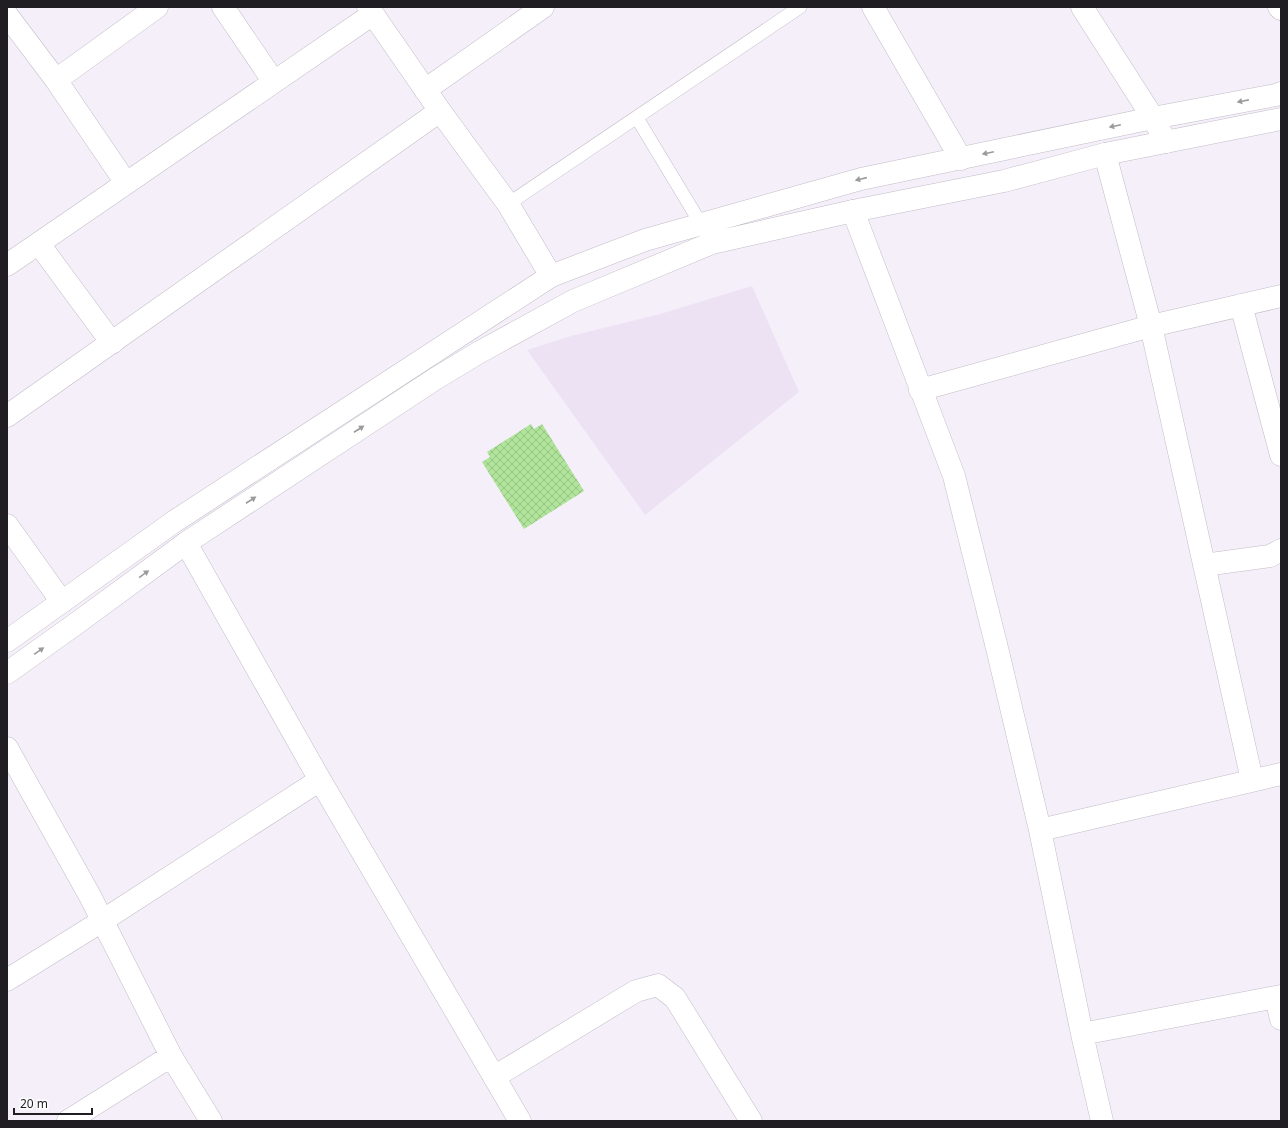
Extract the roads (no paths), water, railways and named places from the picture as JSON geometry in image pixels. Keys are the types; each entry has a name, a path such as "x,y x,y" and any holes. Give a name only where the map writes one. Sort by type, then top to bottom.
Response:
{"street":[{"path":"223,7 274,82"},
{"path":"425,90 543,7"},
{"path":"873,7 961,159"},
{"path":"1082,7 1153,118 1166,142"},
{"path":"56,80 152,8"},
{"path":"7,265 274,82 370,10 425,90 508,204 551,276"},
{"path":"7,15 56,80 126,183"},
{"path":"7,641 175,521 551,276 645,240 861,179 1281,93"},
{"path":"7,416 440,111"},
{"path":"7,674 186,543 435,379 573,301 712,243 853,211 1004,181 1105,154 1281,119"},
{"path":"1105,154 1151,326 1252,780"},
{"path":"853,211 954,476 998,648 1040,830 1082,1034 1102,1121"},
{"path":"39,244 112,343"},
{"path":"920,390 1151,326 1281,296"},
{"path":"1241,305 1281,455"},
{"path":"7,525 62,602"},
{"path":"186,543 320,780 520,1121"},
{"path":"1204,565 1270,556 1281,550"},
{"path":"7,748 86,890 171,1056 212,1121"},
{"path":"1040,830 1281,774"},
{"path":"7,980 102,921 320,780"},
{"path":"494,1077 636,991 658,986 675,998 751,1121"},
{"path":"1082,1034 1278,997 1281,1019"},
{"path":"68,1121 171,1056"}],"lane":[{"path":"508,204 800,7"},
{"path":"637,118 701,224"}]}
